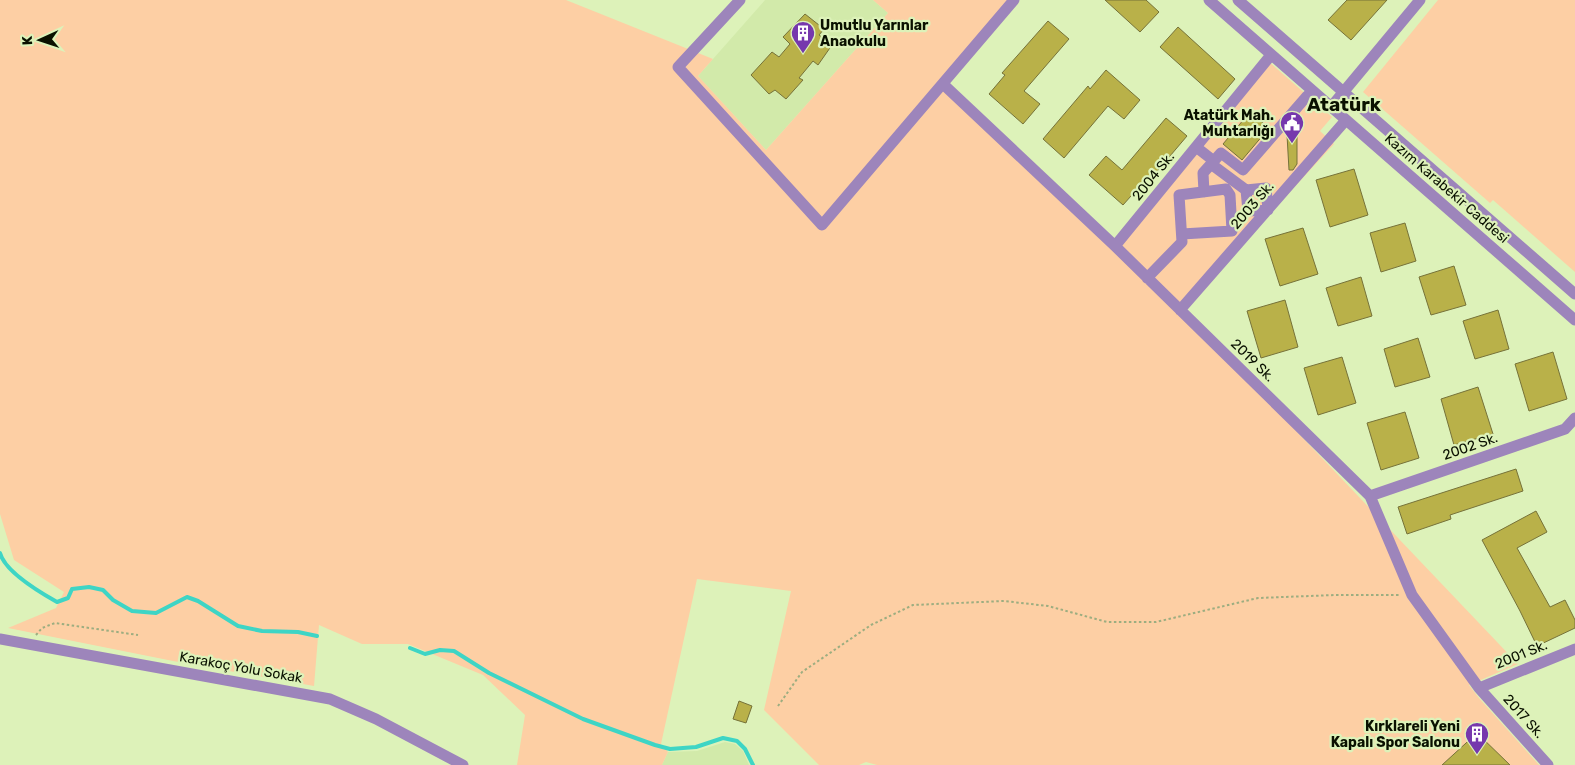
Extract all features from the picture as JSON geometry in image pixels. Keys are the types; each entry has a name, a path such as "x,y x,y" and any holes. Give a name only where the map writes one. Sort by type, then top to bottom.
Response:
{"street":[{"path":"736,4 678,67 822,225 1014,0"},
{"name":"Kazım Karabekir Caddesi","path":"1209,0 1575,320"},
{"name":"Kazım Karabekir Caddesi","path":"1238,0 1575,294"},
{"path":"1331,107 1420,0"},
{"name":"2004 Sk.","path":"1115,246 1271,55"},
{"name":"2019 Sk.","path":"942,84 1115,246 1370,496"},
{"path":"1204,192 1203,174 1221,153 1242,170 1307,96"},
{"name":"2003 Sk.","path":"1180,310 1346,120"},
{"path":"1283,124 1283,136"},
{"path":"1196,147 1246,190 1248,211 1268,210 1266,188 1246,190"},
{"path":"1148,278 1182,242 1179,194 1226,190 1230,195 1232,231 1182,234"},
{"name":"2002 Sk.","path":"1370,496 1564,429 1575,418"},
{"name":"2017 Sk.","path":"1370,496 1412,595 1478,688 1548,765"},
{"name":"Karakoç Yolu Sokak","path":"0,639 330,699 376,719 463,765"},
{"name":"2001 Sk.","path":"1478,688 1575,649"}],"path":[{"path":"778,706 802,672 871,626 913,605 1004,601 1048,606 1107,622 1156,622 1258,598 1412,595"},
{"path":"28,644 42,628 55,623 138,635"}],"shaded area":[{"path":"0,0 566,0 713,59 698,76 766,150 888,13 873,0 1014,0 943,84 1115,246 1267,60 1332,117 1320,131 1334,144 1181,310 1518,664 1469,685 1539,765 877,765 866,762 859,765 819,765 764,710 791,591 697,579 661,744 668,752 662,765 517,765 525,715 483,675 408,644 362,644 319,625 314,686 173,661 8,628 56,608 64,592 14,560 0,514"},
{"path":"765,0 873,0 888,13 766,150 698,76"},
{"path":"1438,0 1575,0 1575,272 1493,200 1490,203 1363,92"},
{"path":"725,742 735,744 743,751 749,765 662,765 668,752 697,751"}],"building":[{"path":"1105,0 1146,0 1159,12 1140,32"},
{"path":"1347,0 1387,0 1351,40 1328,20"},
{"name":"Umutlu Yarınlar Anaokulu","path":"805,14 824,29 819,35 832,45 818,65 813,61 799,78 803,80 786,99 775,90 769,94 751,75 772,52 779,57 790,44 783,37"},
{"path":"1048,21 1069,39 1024,91 1040,104 1023,124 989,94 1005,75 1002,73"},
{"path":"1178,27 1235,79 1218,99 1160,47"},
{"path":"1106,70 1140,100 1124,119 1108,106 1064,158 1043,139 1088,86 1090,89"},
{"path":"1250,112 1269,128 1242,160 1223,144"},
{"path":"1166,118 1187,136 1142,189 1139,187 1123,205 1089,175 1106,156 1122,170"},
{"name":"Atatürk Mah. Muhtarlığı","path":"1287,135 1297,135 1297,164 1293,170 1289,170"},
{"path":"1354,169 1368,215 1330,227 1316,180"},
{"path":"1405,223 1416,261 1381,272 1370,233"},
{"path":"1303,228 1318,274 1280,286 1265,239"},
{"path":"1454,266 1466,305 1431,315 1419,277"},
{"path":"1361,277 1372,316 1338,326 1326,288"},
{"path":"1285,300 1298,347 1261,358 1247,311"},
{"path":"1498,310 1509,349 1475,359 1463,321"},
{"path":"1418,338 1430,377 1395,387 1384,349"},
{"path":"1553,352 1567,399 1529,411 1515,364"},
{"path":"1342,357 1356,403 1318,415 1304,368"},
{"path":"1478,387 1493,434 1454,445 1441,399"},
{"path":"1405,412 1419,458 1381,470 1367,423"},
{"path":"1516,469 1523,491 1450,515 1451,519 1407,534 1398,507"},
{"path":"1536,511 1547,532 1517,548 1550,607 1565,600 1575,620 1575,628 1537,646 1482,540"},
{"path":"739,701 752,706 746,723 733,719"},
{"name":"Kırklareli Yeni Kapalı Spor Salonu","path":"1477,733 1510,765 1442,765"}],"waterway":[{"path":"0,553 3,560 16,574 33,588 57,602 68,598 72,589 89,587 103,590 113,600 132,611 156,613 187,597 198,601 238,626 262,631 298,632 317,636"},
{"path":"410,648 425,654 440,650 454,651 489,673 583,719 655,745 670,749 696,747 723,738 737,741 745,749 753,765"}],"place":[{"name":"Umutlu Yarınlar Anaokulu","path":"803,54"},
{"name":"Atatürk Mah. Muhtarlığı","path":"1292,144"},
{"name":"Kırklareli Yeni Kapalı Spor Salonu","path":"1477,755"}],"district":[{"name":"Atatürk","path":"1344,104"}]}
